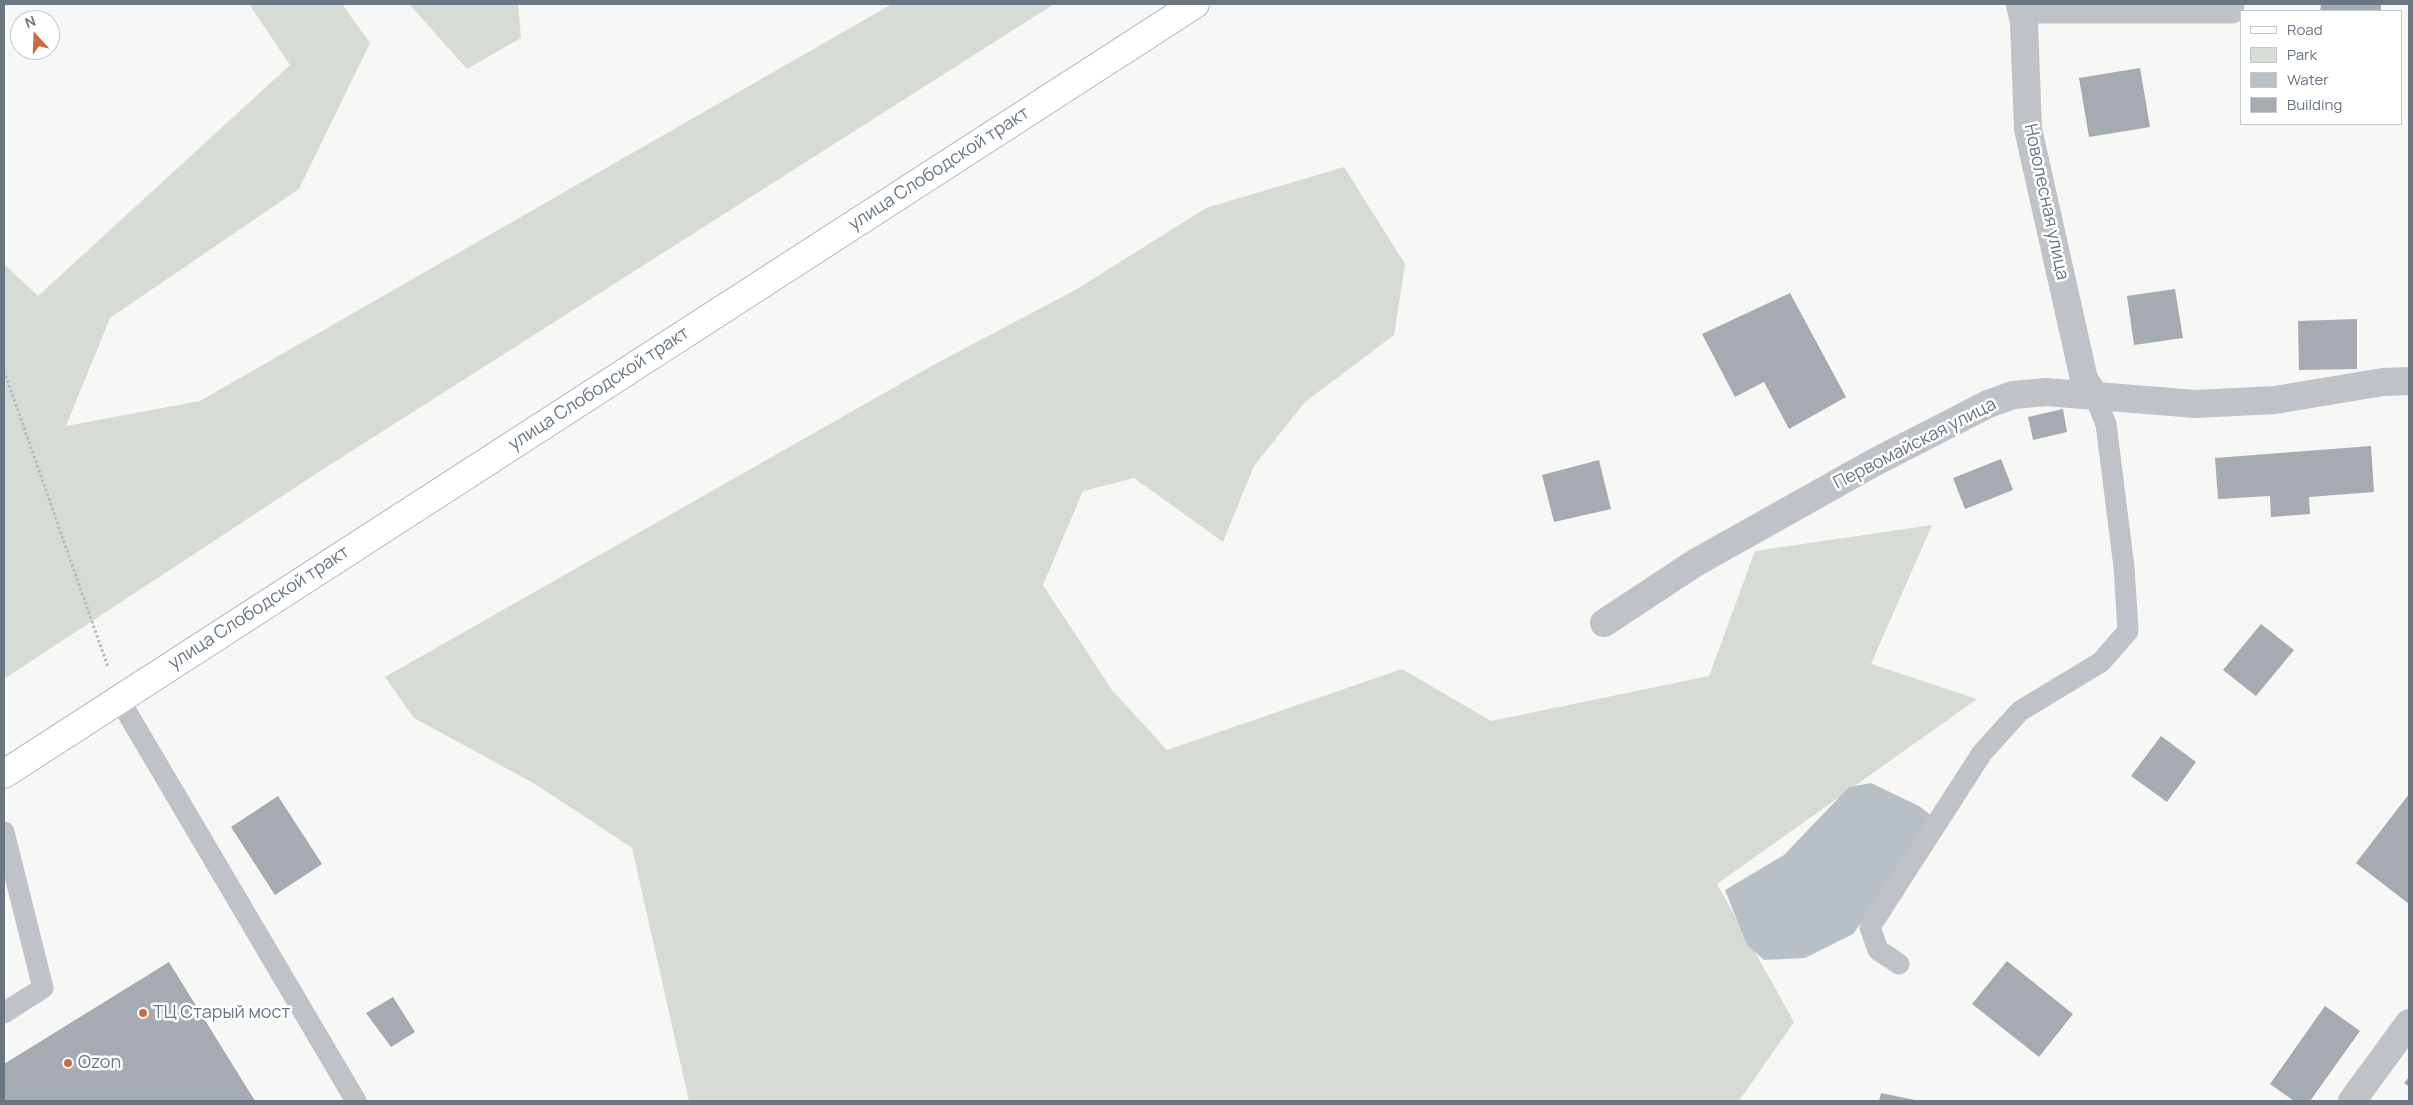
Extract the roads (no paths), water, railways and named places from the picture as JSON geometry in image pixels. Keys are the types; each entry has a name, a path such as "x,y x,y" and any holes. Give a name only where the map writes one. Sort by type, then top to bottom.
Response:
{"main road":[{"name":"улица Слободской тракт","path":"4,774 1194,4"}],"street":[{"name":"Новолесная улица","path":"2021,8 2028,129 2084,379 2094,395"},
{"name":"Первомайская улица","path":"1604,623 1695,563 1875,462 1988,404 2013,395 2046,392 2196,404 2275,400 2383,382 2409,381"},
{"path":"2352,1101 2409,1022"}],"lane":[{"path":"2021,8 2233,13 2234,4"},
{"path":"1900,964 1878,950 1870,927 1982,753 2020,711 2100,662 2128,631 2124,567 2106,424 2094,395"},
{"path":"119,698 356,1101"},
{"path":"4,832 43,988 4,1012"}],"water":[{"path":"1871,783 1919,806 1933,817 1853,934 1805,958 1764,960 1747,945 1725,890 1784,855 1849,787"}],"place":[{"name":"ТЦ Старый мост","path":"143,1013"},
{"name":"Ozon","path":"68,1063"}]}
